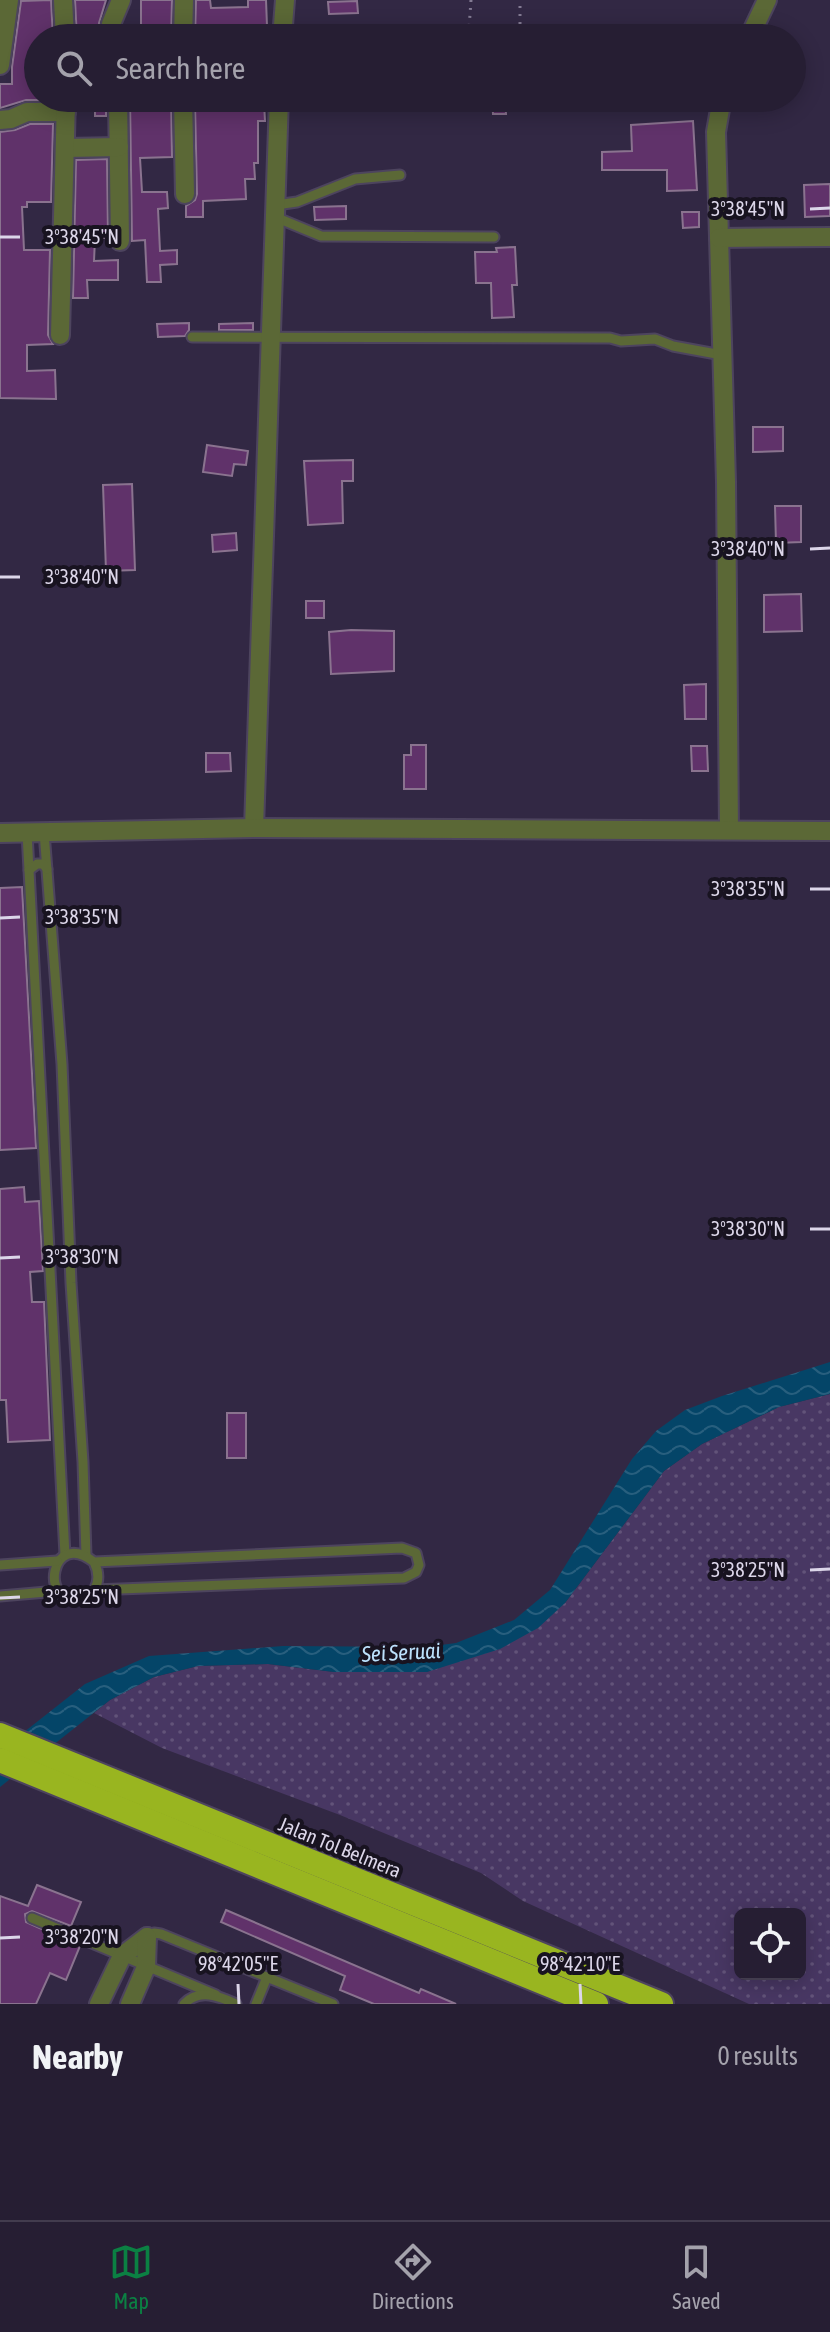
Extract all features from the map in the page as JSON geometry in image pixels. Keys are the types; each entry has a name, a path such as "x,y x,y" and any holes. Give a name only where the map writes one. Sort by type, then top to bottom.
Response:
{"highway":[{"name":"Jalan Tol Belmera","path":"0,1735 55,1769 596,2004"},
{"name":"Jalan Tol Belmera","path":"0,1760 55,1769 661,2004"}],"street":[{"path":"0,65 9,0"},
{"path":"63,0 64,24"},
{"path":"111,24 121,0"},
{"path":"183,24 184,0"},
{"path":"283,24 285,0"},
{"path":"756,24 767,0"},
{"path":"0,120 27,112"},
{"path":"60,335 66,112"},
{"path":"118,112 120,241"},
{"path":"183,112 185,194"},
{"path":"254,828 279,112"},
{"path":"720,112 716,132 723,355 729,830"},
{"path":"65,148 119,147"},
{"path":"719,238 830,237"},
{"path":"0,833 254,828 830,831"},
{"path":"99,2004 122,1956 154,1936"},
{"path":"130,2004 146,1967 154,1936"}],"lane":[{"path":"275,211 355,179 400,175"},
{"path":"275,211 321,236 494,237"},
{"path":"192,337 655,339 673,346 723,355"},
{"path":"36,833 47,869 62,1064 71,1283 90,1558 99,1571 94,1590 86,1597 76,1599 66,1597 53,1582 53,1571 61,1558 29,870 36,833"},
{"path":"29,870 37,864 43,864 47,869"},
{"path":"44,1173 66,1171"},
{"path":"0,1565 61,1558 402,1548 416,1553 419,1565 416,1572 404,1578 94,1590"},
{"path":"0,1596 58,1591"},
{"path":"32,1918 236,2004"},
{"path":"154,1936 333,2004"},
{"path":"256,2004 267,1977"},
{"path":"184,2004 194,1996 216,1995"}],"path":[{"path":"469,24 471,0"},
{"path":"520,0 520,24"}],"shaded area":[{"path":"830,1394 830,2004 749,2004 523,1901 481,1873 340,1815 162,1748 94,1713 110,1700 154,1677 198,1666 268,1664 334,1672 427,1672 565,1603 664,1471 702,1444 779,1407"}],"water":[{"name":"Sei Seruai","path":"830,1362 830,1394 779,1407 702,1444 664,1471 565,1603 538,1628 500,1649 427,1672 334,1672 268,1664 198,1666 154,1677 110,1700 0,1787 0,1751 85,1684 149,1656 283,1646 426,1647 456,1643 514,1620 550,1590 632,1459 656,1431 685,1410"}],"building":[{"path":"51,0 52,24 24,24 24,101 0,108 0,84 12,84 21,1"},
{"path":"75,0 106,0 99,24 76,24"},
{"path":"141,0 172,0 171,24 141,24"},
{"path":"196,0 210,0 211,8 248,7 248,0 266,0 267,24 195,24"},
{"path":"357,1 358,13 329,14 328,2"},
{"path":"95,112 106,112 106,116 95,116"},
{"path":"130,112 171,112 172,157 140,158 142,192 167,192 168,208 158,209 160,251 177,250 177,264 160,265 161,282 147,282 145,240 132,241"},
{"path":"195,112 264,112 265,121 258,121 255,179 245,179 246,199 203,201 203,217 186,217 186,206 195,200"},
{"path":"693,121 697,190 667,191 667,170 602,170 602,152 632,151 631,125"},
{"path":"30,124 53,124 51,202 27,202 27,207 22,207 24,250 50,250 48,335 53,344 27,345 27,371 55,370 56,399 0,398 0,132"},
{"path":"107,159 108,238 95,238 94,261 118,260 118,280 87,280 88,298 73,298 76,160"},
{"path":"830,184 830,216 805,217 804,185"},
{"path":"346,206 346,219 315,220 314,207"},
{"path":"682,212 699,212 699,227 683,228"},
{"path":"515,247 517,285 512,285 514,317 492,318 491,283 476,283 475,252 497,252 496,248"},
{"path":"189,323 185,336 158,337 157,324"},
{"path":"253,323 253,330 219,330 219,324"},
{"path":"753,427 783,427 783,451 753,452"},
{"path":"207,445 248,451 246,465 234,464 232,476 203,472"},
{"path":"353,460 353,481 342,481 343,523 308,525 304,461"},
{"path":"132,484 135,570 106,571 103,485"},
{"path":"775,506 801,506 801,542 776,543"},
{"path":"236,533 237,550 213,552 212,535"},
{"path":"801,594 802,631 764,632 764,595"},
{"path":"306,601 324,601 324,618 306,618"},
{"path":"394,631 394,671 331,674 329,632"},
{"path":"706,684 706,719 685,719 684,685"},
{"path":"411,745 426,745 426,789 404,789 404,755 411,755"},
{"path":"691,746 707,746 708,771 692,771"},
{"path":"206,753 230,753 231,771 206,772"},
{"path":"22,887 36,1148 0,1150 0,888"},
{"path":"24,1187 25,1202 39,1201 43,1271 30,1272 32,1302 44,1302 50,1440 8,1442 6,1400 0,1400 0,1189"},
{"path":"227,1413 246,1413 246,1458 227,1458"},
{"path":"37,1885 81,1902 71,1926 32,1911 25,1914 26,1922 80,1946 66,1980 50,1973 36,2004 0,2004 0,1896 28,1906"},
{"path":"226,1910 419,1993 421,1989 456,2004 374,2004 340,1990 345,1976 221,1922"}]}
